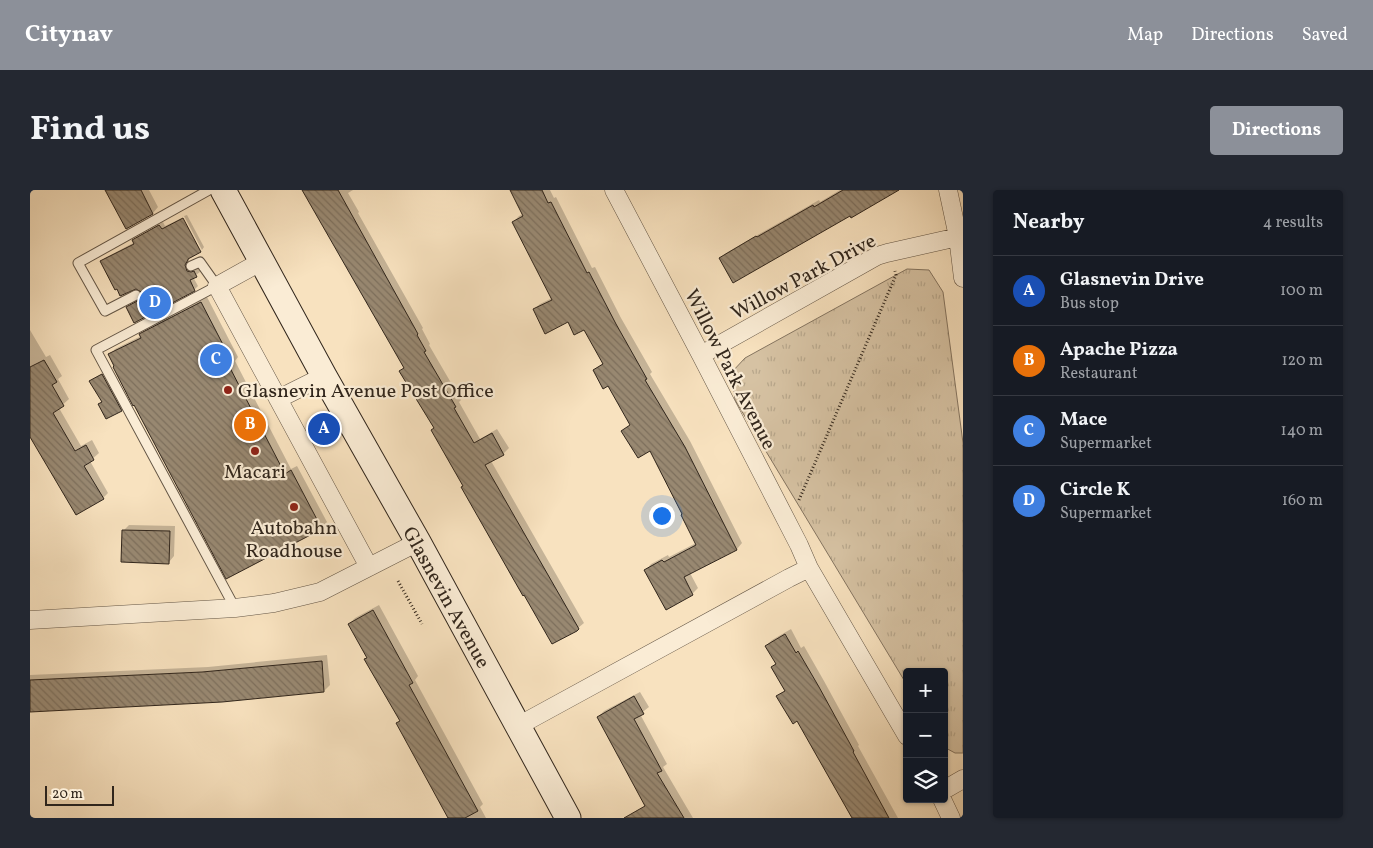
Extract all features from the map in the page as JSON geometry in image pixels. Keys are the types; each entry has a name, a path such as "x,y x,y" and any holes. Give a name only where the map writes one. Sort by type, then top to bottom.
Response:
{"main road":[{"name":"Glasnevin Avenue","path":"223,190 568,818"}],"street":[{"name":"Willow Park Avenue","path":"614,190 702,355 799,545 808,568 903,729"},
{"path":"948,190 958,237 963,278"},
{"name":"Willow Park Drive","path":"702,355 877,256 958,237"},
{"path":"262,261 217,286 369,567"},
{"path":"278,399 324,376"},
{"path":"30,620 236,608 274,603 320,592 418,542"},
{"path":"518,726 808,568"},
{"path":"948,788 963,779"},
{"path":"944,803 951,818"}],"lane":[{"path":"136,295 104,311 78,263 209,190"},
{"path":"191,266 200,262 217,286 96,350 236,608"}],"path":[{"path":"799,500 896,275 887,253"},
{"path":"398,581 422,624"}],"green space":[{"path":"907,269 929,270 943,292 963,443 963,753 955,753 948,749 948,668 903,668 903,678 735,400 732,372 745,358"}],"building":[{"path":"105,190 141,190 153,214 126,229"},
{"path":"302,190 338,190 418,334 426,351 424,352 456,407 454,408 474,443 492,433 504,455 485,465 579,629 577,631 552,644 461,487 463,486 431,430 434,428 399,371 404,368"},
{"path":"510,190 542,190 548,203 551,202 587,273 589,272 647,379 645,380 685,447 737,550 684,577 693,595 666,610 644,570 696,545 650,451 638,458 621,431 630,425 608,386 603,389 593,370 603,364 584,330 574,335 568,322 545,334 533,309 552,300 512,222 523,216"},
{"path":"843,190 899,190 733,283 719,258"},
{"path":"183,218 201,252 188,259 185,265 187,271 194,271 197,277 190,280 195,291 134,323 126,307 141,299 141,292 136,289 120,296 100,261 134,244 132,240 159,225 162,229"},
{"path":"201,302 233,364 229,366 285,474 291,470 322,529 226,579 133,406 108,354 141,338 139,334"},
{"path":"44,360 57,382 52,385 64,406 53,413 75,451 86,445 94,460 84,466 104,499 76,515 30,437 30,367"},
{"path":"102,374 122,411 106,419 98,404 102,402 89,381"},
{"path":"122,530 170,531 169,564 121,562"},
{"path":"373,610 413,683 409,685 478,811 465,818 448,818 396,723 400,721 364,659 367,658 348,624"},
{"path":"785,634 796,653 798,651 819,687 889,818 852,818 797,721 793,724 776,696 785,691 771,667 776,664 765,646"},
{"path":"322,661 324,692 222,702 30,712 30,680 202,672"},
{"path":"634,696 644,714 634,719 662,771 657,773 684,818 624,818 645,806 597,717"}],"place":[{"name":"Circle K","path":"155,303"},
{"name":"Mace","path":"216,360"},
{"name":"Glasnevin Avenue Post Office","path":"228,390"},
{"name":"Apache Pizza","path":"250,425"},
{"name":"Glasnevin Drive","path":"324,429"},
{"name":"Macari","path":"255,451"},
{"name":"Autobahn Roadhouse","path":"294,507"}]}
